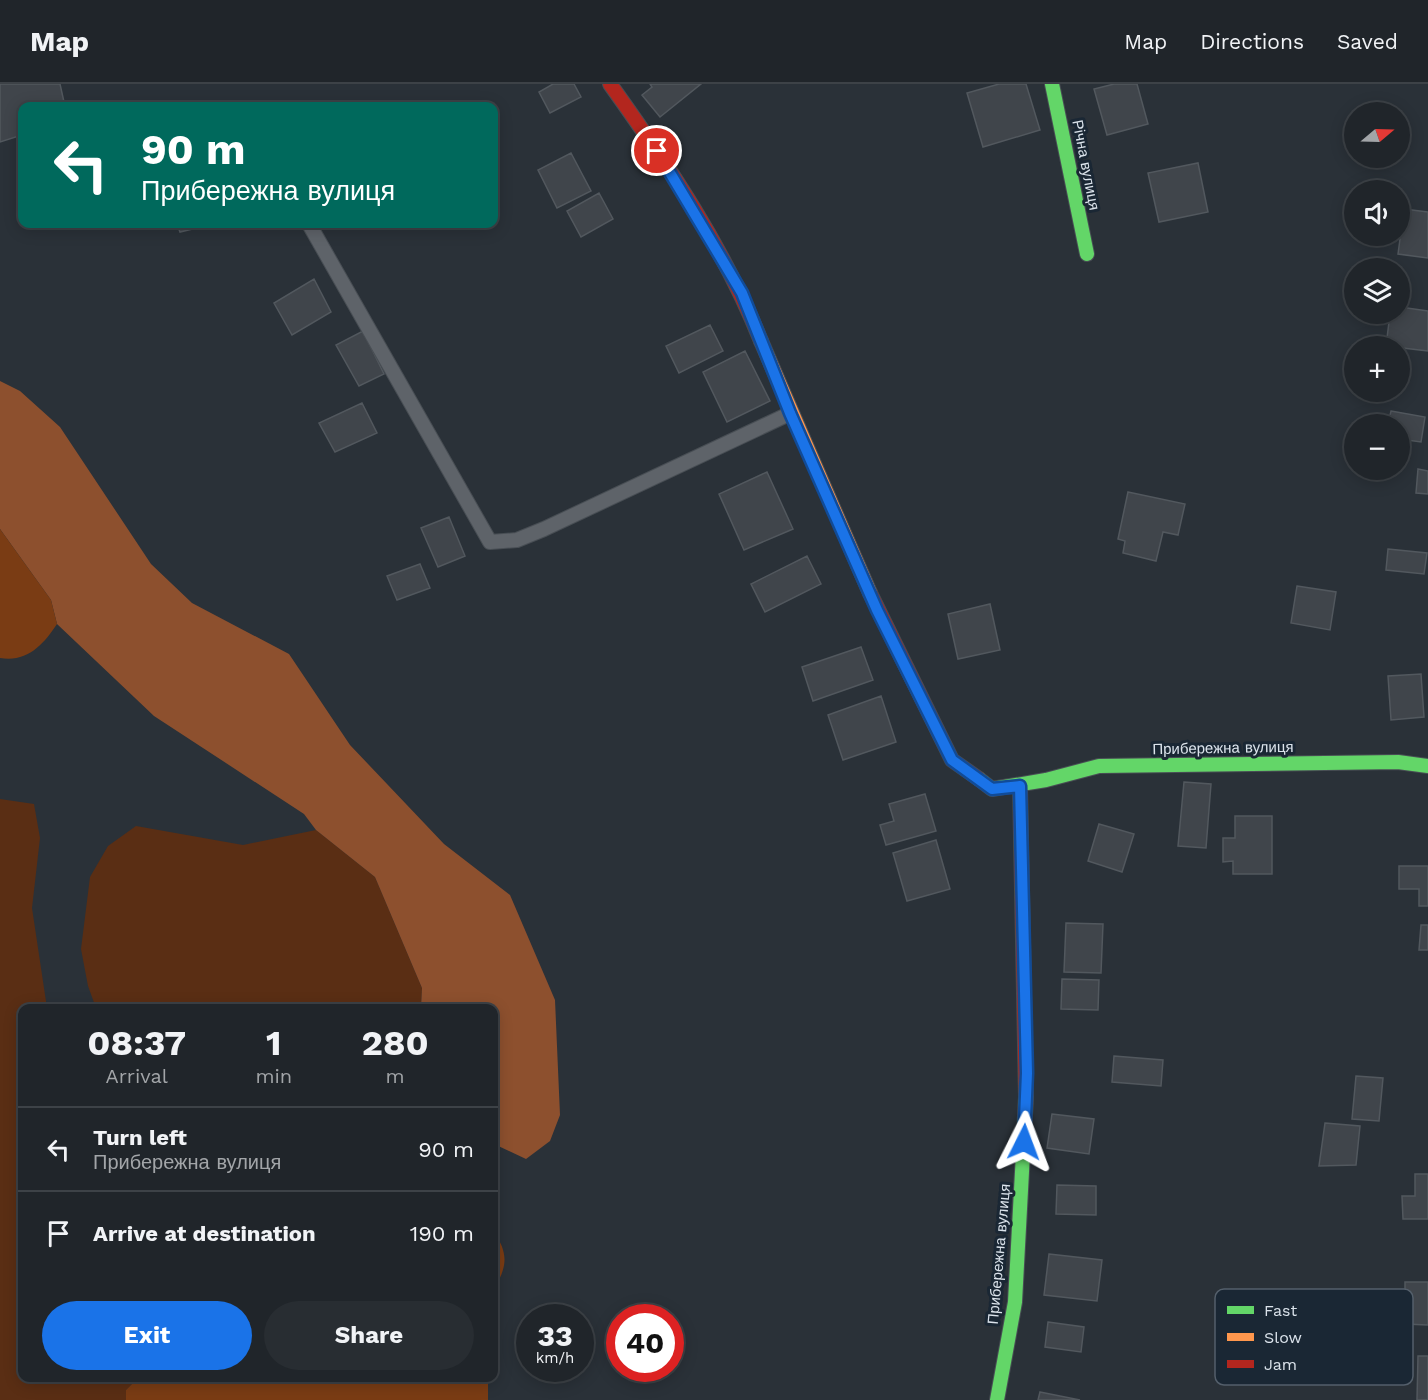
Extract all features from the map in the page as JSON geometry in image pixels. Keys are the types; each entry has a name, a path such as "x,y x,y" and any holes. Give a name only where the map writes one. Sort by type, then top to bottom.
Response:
{"street":[{"name":"Прибережна вулиця","path":"610,84 669,167 742,293 790,413 877,610 952,760 992,789 1059,779 1100,766 1398,762 1428,766"},
{"name":"Річна вулиця","path":"1052,84 1087,254"},
{"name":"Прибережна вулиця","path":"997,1400 1015,1302 1027,1073 1020,786"}],"lane":[{"path":"311,228 490,542 517,540 544,529 790,413"}],"shaded area":[{"path":"0,381 20,391 60,427 151,564 192,603 289,654 350,745 444,844 510,895 555,1000 560,1115 550,1141 526,1159 498,1146 498,1004 421,1004 422,988 375,877 316,830 304,814 154,716 57,624 51,600 0,529"},
{"path":"0,529 51,600 57,624 34,650 18,658 10,659 0,658"},
{"path":"0,799 34,804 40,838 32,908 46,1004 18,1004 18,1382 134,1382 126,1390 126,1400 0,1400"},
{"path":"136,826 243,845 316,830 375,877 422,988 421,1004 95,1004 88,986 81,949 90,877 108,846"},
{"path":"498,1238 504,1254 502,1274 498,1282"},
{"path":"134,1382 488,1382 488,1400 126,1400 126,1390"}],"building":[{"path":"0,84 60,84 64,102 18,102 18,136 0,142"},
{"path":"553,84 574,84 581,97 550,113 539,92"},
{"path":"650,84 701,84 660,117 642,95 652,87"},
{"path":"999,84 1026,84 1040,130 983,147 967,93"},
{"path":"1114,84 1137,84 1148,124 1107,135 1094,89"},
{"path":"571,153 591,191 557,208 538,170"},
{"path":"1198,163 1208,212 1159,222 1148,173"},
{"path":"599,193 613,219 581,237 567,211"},
{"path":"1410,210 1428,212 1428,258 1398,254 1399,246 1410,246"},
{"path":"178,228 196,228 180,232"},
{"path":"314,279 331,312 292,335 274,303"},
{"path":"1410,308 1428,311 1428,351 1410,349 1410,336 1387,336 1389,324 1410,324"},
{"path":"710,325 723,351 679,373 666,346"},
{"path":"363,331 384,374 359,386 336,345"},
{"path":"745,351 770,401 727,422 703,372"},
{"path":"362,403 377,433 335,452 319,423"},
{"path":"1391,411 1408,414 1390,414"},
{"path":"1410,414 1425,417 1421,442 1410,440"},
{"path":"1418,469 1428,471 1428,494 1416,493"},
{"path":"767,472 793,529 744,550 719,494"},
{"path":"1128,492 1185,504 1178,535 1163,532 1156,561 1123,553 1125,541 1118,539"},
{"path":"449,517 465,556 438,567 421,528"},
{"path":"1388,549 1427,553 1424,574 1386,570"},
{"path":"807,556 821,584 765,612 751,584"},
{"path":"420,564 430,588 397,600 387,576"},
{"path":"1297,586 1336,592 1330,630 1291,623"},
{"path":"990,604 1000,650 958,659 948,614"},
{"path":"861,647 873,680 813,701 802,667"},
{"path":"1421,674 1424,717 1391,720 1388,676"},
{"path":"881,696 896,742 843,760 828,715"},
{"path":"1184,782 1211,784 1206,848 1178,846"},
{"path":"925,794 936,831 886,845 880,825 894,821 889,804"},
{"path":"1235,816 1272,816 1272,874 1233,874 1233,861 1223,862 1223,838 1235,838"},
{"path":"1099,824 1134,834 1122,872 1088,861"},
{"path":"936,840 950,889 907,901 893,853"},
{"path":"1399,866 1428,866 1428,906 1419,906 1419,889 1399,889"},
{"path":"1066,923 1103,924 1101,973 1064,972"},
{"path":"1421,925 1428,925 1428,950 1419,950"},
{"path":"1062,979 1099,980 1098,1010 1061,1009"},
{"path":"1114,1056 1163,1060 1161,1086 1112,1082"},
{"path":"1356,1076 1383,1078 1379,1121 1352,1119"},
{"path":"1052,1114 1094,1119 1089,1154 1047,1148"},
{"path":"1325,1123 1360,1126 1356,1165 1319,1166"},
{"path":"1415,1174 1428,1174 1428,1219 1403,1219 1402,1196 1415,1196"},
{"path":"1057,1185 1096,1186 1096,1215 1056,1214"},
{"path":"1049,1254 1102,1260 1097,1301 1044,1295"},
{"path":"1405,1282 1428,1282 1428,1325 1413,1324 1413,1289 1405,1289"},
{"path":"1048,1322 1084,1327 1081,1352 1045,1347"},
{"path":"1418,1356 1428,1356 1428,1400 1417,1400"},
{"path":"1040,1392 1080,1400 1038,1400"}],"traffic: fast":[{"path":"1052,84 1087,254"},
{"path":"979,779 992,789 1046,780 1099,766 1398,762 1428,766"},
{"path":"997,1400 1015,1302 1026,1097"}],"traffic: slow":[{"path":"761,341 870,593"}],"traffic: jam":[{"path":"610,84 674,176 712,240 761,341"},
{"path":"870,593 952,760 979,779"},
{"path":"1020,786 1026,1097"}],"route":[{"path":"657,151 669,167 742,293 790,413 877,610 952,760 992,789 1020,786 1027,1073 1024,1142"}]}
